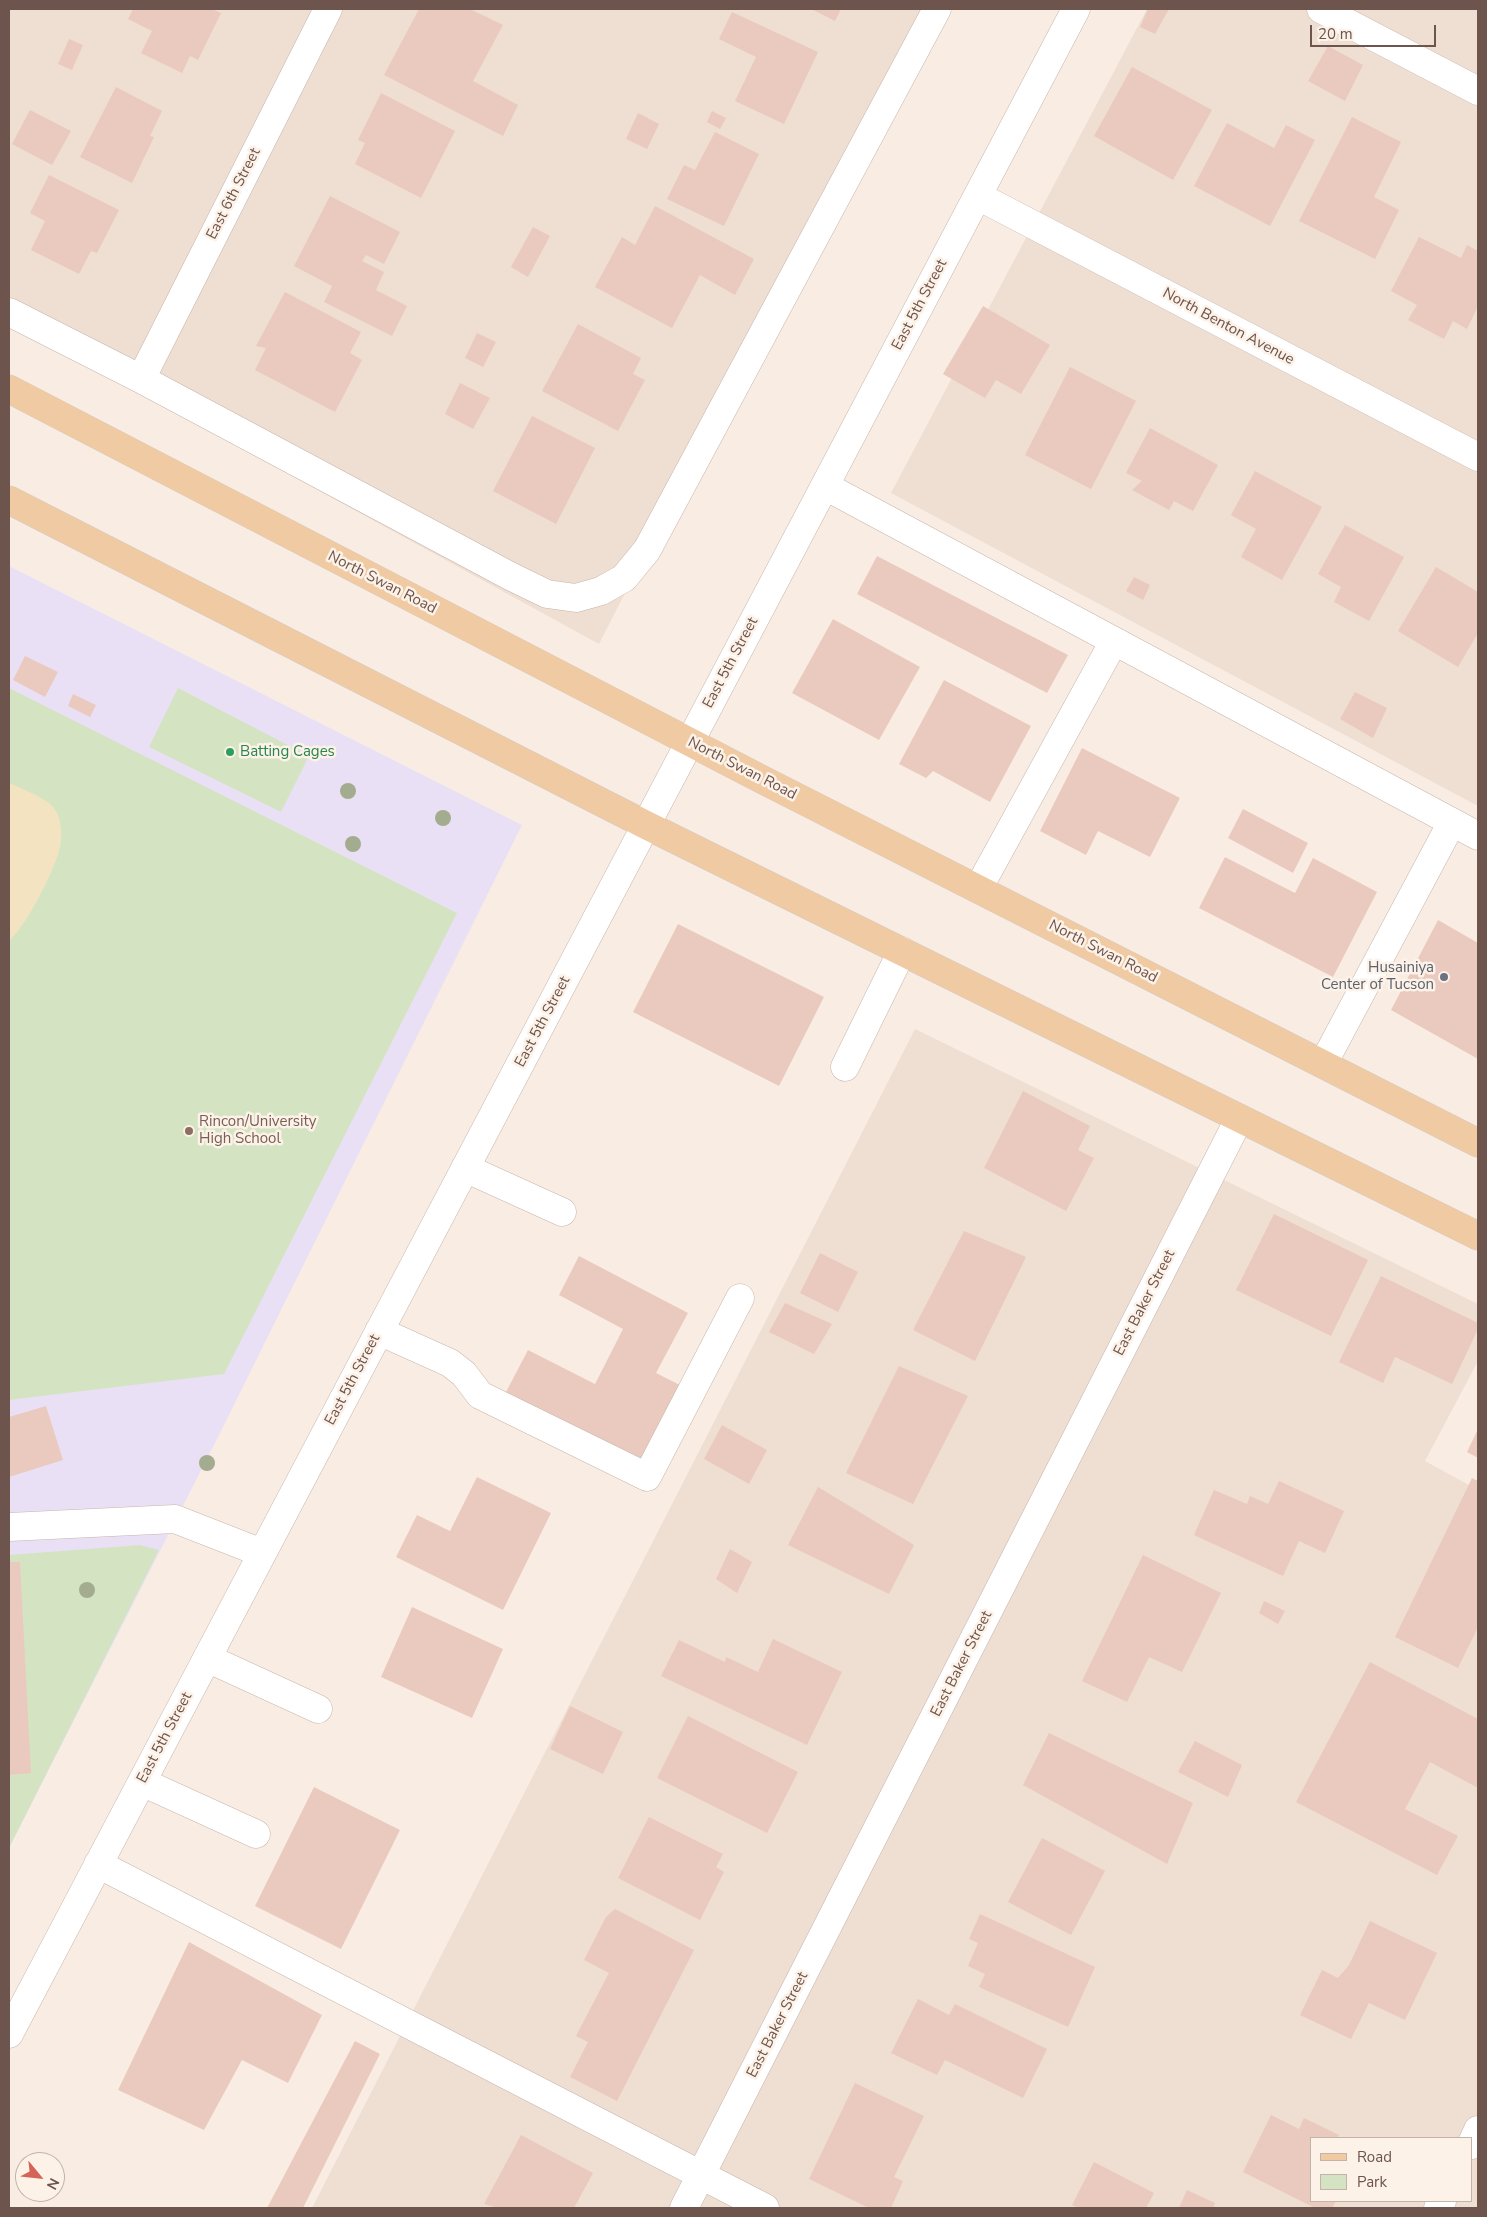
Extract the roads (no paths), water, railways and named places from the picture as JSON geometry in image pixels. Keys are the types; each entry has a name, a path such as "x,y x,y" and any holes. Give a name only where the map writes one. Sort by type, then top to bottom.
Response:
{"main road":[{"name":"North Swan Road","path":"9,389 690,742 1478,1143"},
{"path":"9,500 646,824 1478,1236"}],"street":[{"name":"East 6th Street","path":"141,379 328,9"},
{"path":"9,312 141,379 547,594 576,598 601,590 624,578 647,550 937,9"},
{"name":"East 5th Street","path":"9,2034 1076,9"},
{"path":"1321,9 1478,91"},
{"name":"North Benton Avenue","path":"978,196 1478,457"},
{"path":"824,486 1478,836"},
{"path":"978,889 1114,641"},
{"path":"1323,1064 1452,822"},
{"path":"845,1067 902,951"},
{"name":"East Baker Street","path":"684,2208 1239,1119"},
{"path":"465,1168 562,1212"},
{"path":"379,1331 450,1363 464,1374 480,1395 647,1477 740,1298"},
{"path":"9,1527 175,1519 262,1553"},
{"path":"207,1658 318,1710"},
{"path":"142,1782 256,1834"},
{"path":"98,1864 765,2208"},
{"path":"1472,2142 1478,2130"}],"place":[{"name":"Batting Cages","path":"230,752"},
{"name":"Husainiya Center of Tucson","path":"1444,977"},
{"name":"Rincon/University High School","path":"189,1131"}]}
